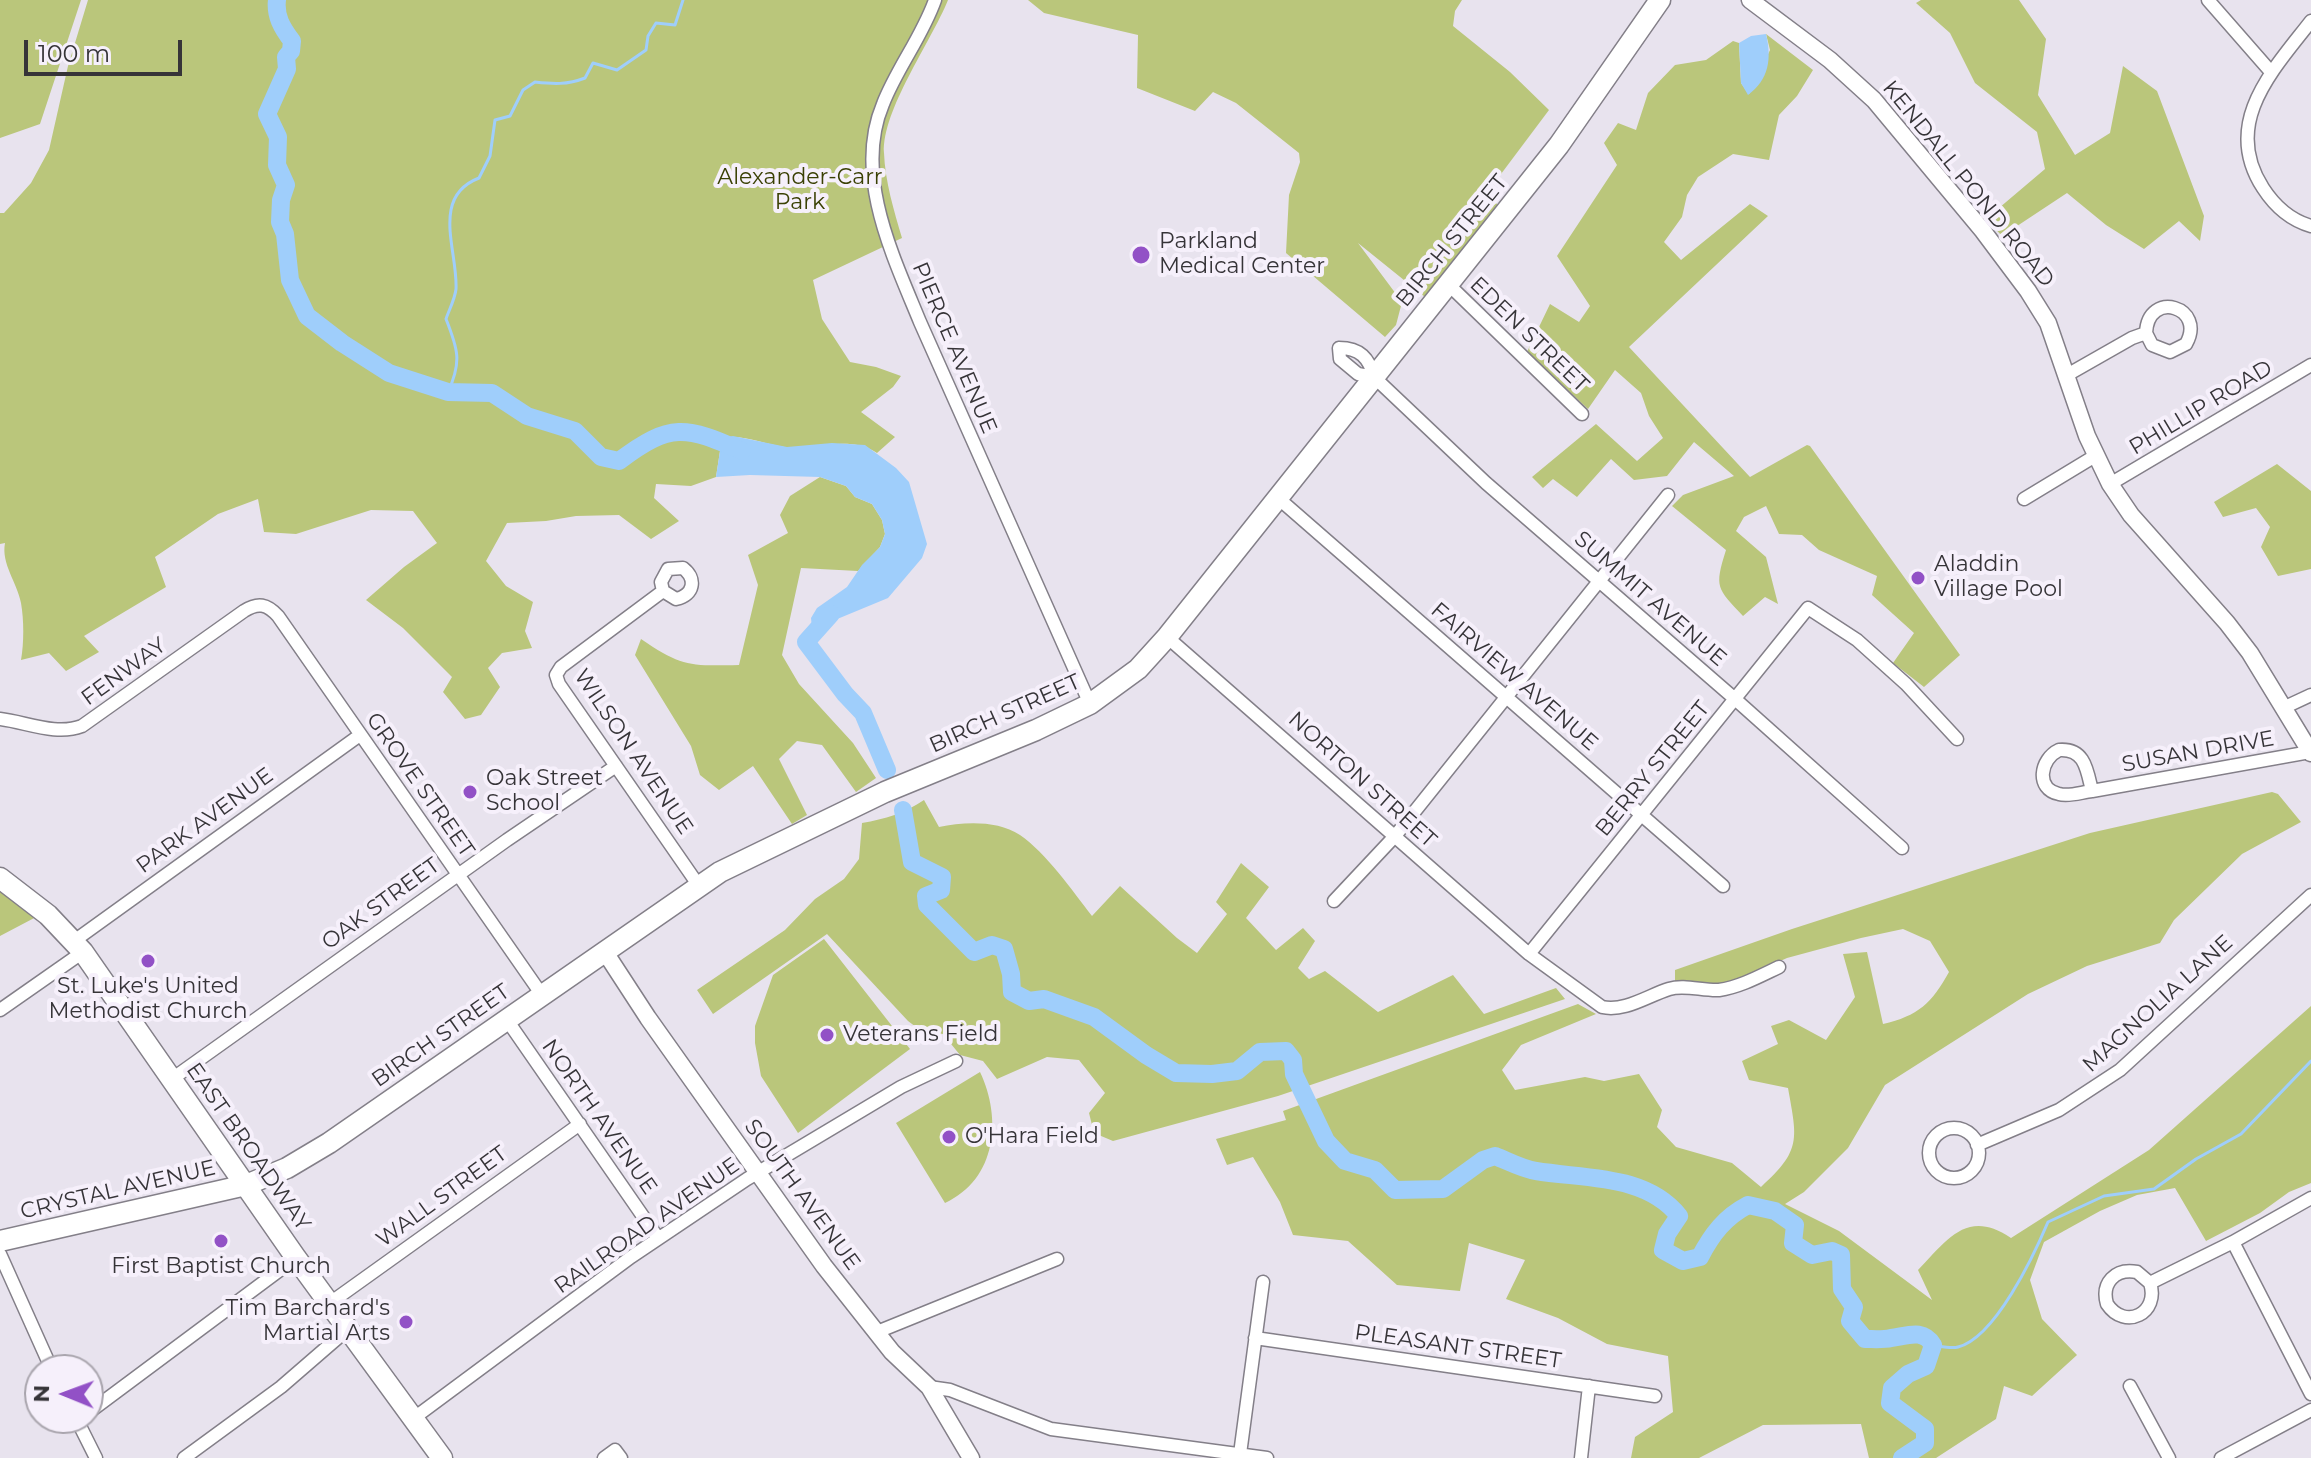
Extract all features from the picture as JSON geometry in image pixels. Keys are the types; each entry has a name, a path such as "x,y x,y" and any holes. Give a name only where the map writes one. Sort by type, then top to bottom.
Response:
{"main road":[{"name":"BIRCH STREET","path":"246,1185 309,1156 699,886 742,860 819,822 1090,704 1138,669 1167,637 1559,145 1660,0"},
{"name":"EAST BROADWAY","path":"0,878 31,900 79,946 296,1258 442,1458"},
{"name":"CRYSTAL AVENUE","path":"0,1241 246,1185"}],"street":[{"name":"PIERCE AVENUE","path":"935,0 888,91 876,122 871,157 879,205 894,258 920,322 1090,704"},
{"name":"KENDALL POND ROAD","path":"1751,0 1845,72 1888,115 2035,300 2048,323 2095,456 2110,484 2131,515 2250,653 2311,752"},
{"path":"2208,0 2271,72"},
{"path":"2311,21 2271,72 2256,99 2248,123 2248,148 2261,186 2292,218 2311,226"},
{"name":"EDEN STREET","path":"1448,284 1582,414"},
{"path":"2067,375 2146,333"},
{"name":"PHILLIP ROAD","path":"2110,484 2311,365"},
{"name":"SUMMIT AVENUE","path":"1374,377 1456,455 1902,848"},
{"path":"2024,499 2095,456"},
{"path":"1334,901 1395,836 1668,495"},
{"name":"FAIRVIEW AVENUE","path":"1278,498 1723,886"},
{"name":"WILSON AVENUE","path":"663,591 561,667 556,675 559,684 699,886"},
{"name":"FENWAY","path":"0,719 73,730 244,611 259,604"},
{"name":"GROVE STREET","path":"259,604 278,616 542,995"},
{"name":"BERRY STREET","path":"1529,954 1808,608 1857,640 1906,684 1957,739"},
{"name":"NORTON STREET","path":"1167,637 1529,954 1602,1007 1626,1006 1672,988 1712,990 1733,987 1779,967"},
{"path":"2283,708 2311,695"},
{"name":"PARK AVENUE","path":"0,1010 79,946 360,735"},
{"name":"SUSAN DRIVE","path":"2092,791 2087,768 2080,755 2059,750 2047,758 2042,772 2043,780 2054,793 2068,795 2092,791 2311,752"},
{"name":"OAK STREET","path":"172,1079 458,874 616,766"},
{"name":"MAGNOLIA LANE","path":"1977,1145 2059,1110 2112,1076 2311,895"},
{"name":"SOUTH AVENUE","path":"605,952 758,1173 892,1352 929,1387 971,1458"},
{"name":"NORTH AVENUE","path":"507,1020 658,1238"},
{"name":"RAILROAD AVENUE","path":"414,1418 658,1238 758,1173 901,1087 956,1061"},
{"name":"WALL STREET","path":"330,1303 580,1124"},
{"path":"1953,1128 1964,1130 1977,1145 1979,1155 1976,1165 1960,1177 1949,1178 1940,1174 1931,1161 1930,1146 1943,1131 1953,1128"},
{"path":"2150,1283 2233,1242 2311,1198"},
{"path":"2233,1242 2311,1394"},
{"path":"0,1254 45,1354"},
{"path":"104,1401 296,1258"},
{"path":"877,1332 1057,1259"},
{"path":"1240,1454 1263,1282"},
{"path":"184,1458 281,1387 348,1329"},
{"name":"PLEASANT STREET","path":"1255,1338 1655,1396"},
{"path":"1581,1458 1589,1386"},
{"path":"2130,1386 2169,1458"},
{"path":"929,1387 950,1390 1051,1429 1267,1458"},
{"path":"2221,1458 2311,1410"},
{"path":"87,1434 96,1458"},
{"path":"604,1458 615,1450 621,1458"}],"green space":[{"path":"0,0 81,0 40,124 0,138"},
{"name":"Alexander-Carr Park","path":"88,0 948,0 899,97 885,136 886,174 902,238 813,280 822,319 850,362 901,376 893,387 861,412 895,437 877,453 855,445 796,448 745,438 722,438 716,477 691,486 656,484 654,498 679,521 651,539 619,515 507,523 486,561 506,586 533,602 525,631 532,648 502,653 488,668 500,687 481,715 465,719 443,692 452,677 403,628 366,600 437,543 413,511 371,510 296,534 264,532 258,499 218,514 155,557 166,587 84,636 99,652 66,671 49,653 21,660 21,603 7,566 5,543 0,544 0,213 4,213 31,183 49,150 68,66"},
{"path":"1028,0 1462,0 1455,11 1453,26 1510,72 1549,110 1486,194 1498,205 1425,297 1358,243 1402,302 1396,325 1385,337 1286,253 1289,195 1300,162 1299,153 1236,103 1213,92 1195,111 1137,88 1138,35 1044,13"},
{"path":"1921,0 2019,0 2046,39 2038,95 2075,155 2110,133 2123,66 2157,91 2204,216 2200,241 2179,221 2144,249 2106,225 2067,193 2002,236 1986,219 2045,169 2037,132 1975,83 1950,33 1916,3"},
{"path":"1766,34 1813,70 1797,96 1779,115 1769,160 1733,154 1698,177 1687,195 1682,217 1664,242 1681,260 1750,204 1768,216 1629,347 1750,477 1810,446 1960,655 1924,687 1893,663 1914,633 1872,595 1877,576 1819,550 1802,535 1779,534 1766,506 1744,517 1736,531 1766,557 1778,604 1765,597 1743,616 1720,587 1720,572 1726,550 1672,506 1683,495 1734,476 1694,442 1667,476 1634,480 1611,459 1577,497 1553,479 1543,488 1532,477 1596,424 1637,461 1663,438 1649,416 1641,393 1615,370 1588,409 1527,352 1550,304 1579,322 1590,306 1557,256 1617,165 1604,143 1618,123 1636,130 1648,93 1675,65 1706,60 1733,41 1739,43 1741,83 1749,94 1770,50"},
{"path":"2277,464 2311,491 2311,569 2278,576 2261,547 2270,527 2256,508 2223,517 2214,502"},
{"path":"820,477 846,486 855,497 872,504 882,520 885,534 880,547 858,571 801,568 782,655 799,684 853,743 876,778 856,792 822,745 797,741 779,759 807,815 792,824 753,766 719,790 700,775 691,746 635,655 641,639 687,663 739,665 758,585 748,555 788,533 780,515 790,496"},
{"path":"2272,792 2278,794 2301,822 2242,854 2174,920 2160,943 2087,966 2028,994 1885,1085 1848,1148 1804,1192 1785,1204 1839,1231 1932,1300 1918,1270 1949,1239 1970,1227 1982,1226 2011,1238 2149,1150 2311,1006 2311,1183 2289,1192 2260,1213 2206,1241 2175,1188 2137,1195 2100,1211 2044,1242 2030,1280 2042,1319 2077,1355 2032,1396 2004,1386 1996,1419 1936,1458 1869,1458 1861,1424 1763,1425 1699,1458 1631,1458 1635,1437 1673,1412 1668,1356 1607,1344 1558,1318 1506,1299 1525,1260 1469,1243 1460,1291 1397,1285 1348,1241 1293,1235 1280,1202 1253,1157 1227,1165 1216,1139 1286,1120 1283,1111 1578,1004 1596,1014 1521,1045 1502,1070 1515,1090 1585,1077 1604,1081 1639,1074 1662,1110 1657,1127 1676,1147 1732,1163 1761,1187 1790,1153 1794,1132 1788,1088 1749,1080 1742,1061 1778,1044 1771,1026 1789,1020 1826,1040 1855,997 1843,954 1867,952 1883,1024 1906,1017 1923,1007 1949,972 1930,941 1903,929 1787,958 1729,984 1675,981 1675,970 2090,833"},
{"path":"924,800 939,827 980,824 1001,827 1020,835 1049,862 1092,916 1120,886 1197,953 1227,914 1216,902 1241,863 1269,887 1246,918 1276,950 1303,928 1315,941 1298,968 1309,979 1325,971 1378,1012 1453,975 1484,1014 1556,988 1565,999 1278,1096 1113,1141 1094,1133 1089,1113 1105,1093 1079,1060 1047,1057 997,1079 983,1061 960,1055 943,1034 920,1030 908,1021 827,934 713,1014 697,990 785,930 815,899 844,879 859,859 862,823 894,815"},
{"path":"0,889 38,916 0,936"},
{"name":"Veterans Field","path":"824,939 910,1049 798,1133 761,1076 755,1026 773,975"},
{"name":"O'Hara Field","path":"980,1072 991,1108 990,1146 976,1179 945,1203 896,1123"}],"water":[{"path":"1766,34 1769,52 1765,75 1748,95 1741,83 1739,43 1751,36"},
{"path":"733,436 787,447 832,443 865,445 909,482 927,544 922,558 888,598 830,622 818,633 812,628 811,618 817,608 847,587 862,565 880,547 885,534 882,520 872,504 855,497 846,486 820,477 716,477 722,438"}],"waterway":[{"path":"277,0 280,22 292,41 291,51 286,57 287,69 267,114 278,137 277,165 286,185 281,200 280,222 285,234 290,280 307,316 389,373 448,392 492,393 527,416 575,431 601,457 619,461 652,439 679,432 706,437 742,451"},
{"path":"448,392 457,364 456,347 446,319 456,289 451,211 455,198 464,187 479,178 490,156 495,120 510,116 523,90 535,82 560,83 585,78 593,63 617,70 646,50 648,36 656,23 675,25 683,0"},
{"path":"831,614 806,642 863,713 887,770"},
{"path":"903,810 912,862 942,877 941,890 926,896 927,905 974,952 992,945 1004,949 1012,992 1029,1001 1044,999 1094,1017 1176,1073 1237,1071 1260,1052 1286,1051 1293,1060 1294,1074 1326,1141 1345,1161 1375,1170 1395,1190 1443,1189 1483,1160 1495,1156 1531,1170 1632,1185 1665,1202 1679,1216 1667,1234 1663,1250 1683,1261 1700,1257 1720,1227 1748,1205 1775,1211 1795,1225 1793,1243 1812,1255 1832,1251 1841,1255 1842,1289 1854,1307 1850,1321 1865,1339 1920,1335 1933,1345 1926,1366 1908,1374 1892,1388 1890,1403 1925,1429 1925,1443 1902,1458"},
{"path":"1933,1345 1958,1347 1986,1328 2012,1294 2048,1222 2104,1196 2154,1189 2196,1159 2241,1134 2311,1061"}],"place":[{"name":"Parkland Medical Center","path":"1141,255"},
{"name":"Aladdin Village Pool","path":"1918,578"},
{"name":"Oak Street School","path":"470,792"},
{"name":"St. Luke's United Methodist Church","path":"148,961"},
{"name":"Veterans Field","path":"827,1035"},
{"name":"O'Hara Field","path":"949,1137"},
{"name":"First Baptist Church","path":"221,1241"},
{"name":"Tim Barchard's Martial Arts","path":"406,1322"}]}
